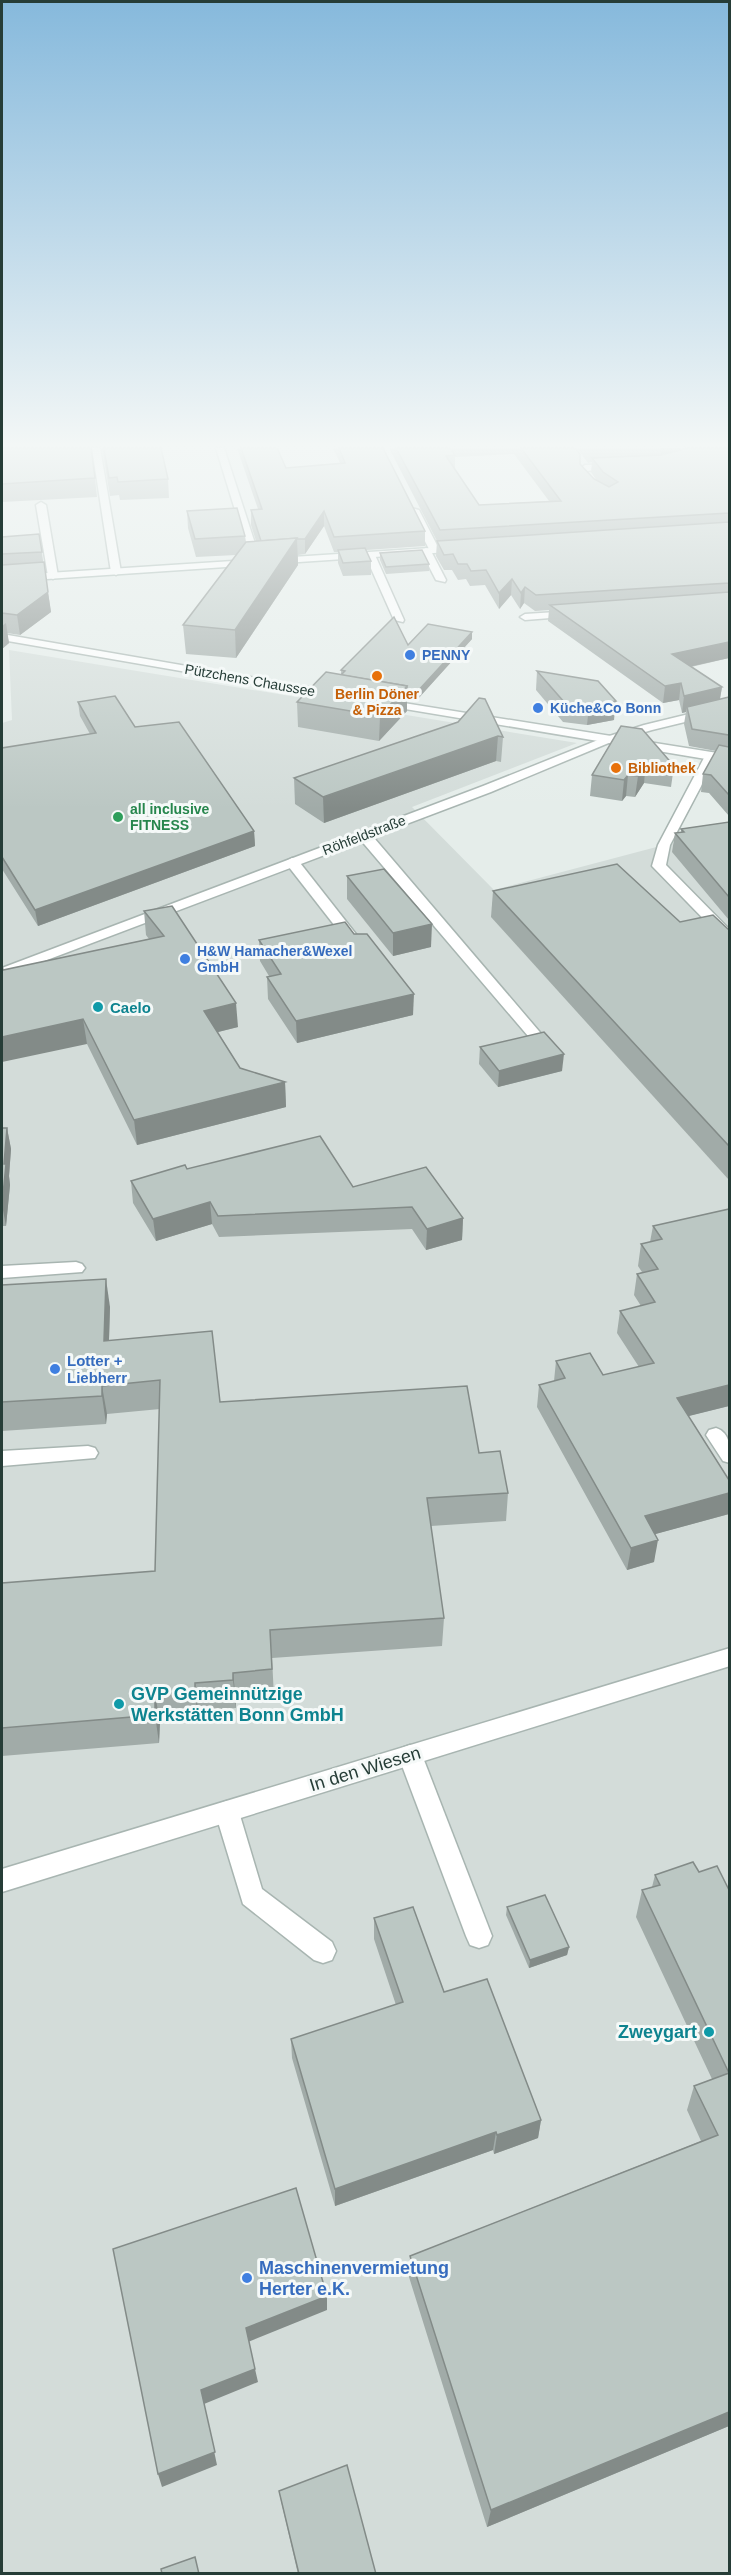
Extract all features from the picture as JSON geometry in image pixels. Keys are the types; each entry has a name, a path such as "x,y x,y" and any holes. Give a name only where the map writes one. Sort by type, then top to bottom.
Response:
{"street":[{"path":"52,568 53,576"},
{"path":"2,579 170,568"},
{"path":"376,568 399,620"},
{"path":"437,568 441,579"},
{"path":"525,617 582,613"},
{"name":"Pützchens Chaussee","path":"2,637 339,695"},
{"path":"373,700 729,759"},
{"name":"Röhfeldstraße","path":"2,973 487,789 607,740 648,727 729,707"},
{"path":"711,756 664,845 659,866 729,938"},
{"path":"364,835 539,1040"},
{"path":"292,862 362,951"},
{"path":"2,1272 76,1268"},
{"path":"716,1435 729,1456"},
{"path":"2,1459 88,1453"},
{"name":"In den Wiesen","path":"2,1881 729,1657"},
{"path":"410,1755 479,1936"},
{"path":"227,1812 252,1896 323,1952"}],"shaded area":[{"path":"9,650 577,743 412,807 494,890 664,845 729,836 729,2573 2,2573 2,723 12,720"}],"building":[{"path":"2,568 45,568 48,592 17,615 2,613"},
{"path":"226,568 277,568 235,630 183,625"},
{"path":"469,568 729,568 729,583 536,595 525,587 521,593 512,579 499,593 486,570 471,571"},
{"path":"729,592 729,642 672,654 722,687 684,696 681,683 665,686 550,605"},
{"name":"PENNY","path":"394,617 408,645 428,624 472,632 416,693 407,692 407,686 341,675 345,671 341,670"},
{"path":"537,671 598,681 616,701 589,706 565,703"},
{"path":"326,672 407,686 380,716 297,702"},
{"name":"all inclusive FITNESS","path":"115,696 135,727 179,722 254,831 35,910 2,857 2,748 96,733 78,702"},
{"path":"729,697 729,735 692,729 687,707"},
{"path":"479,698 485,699 503,737 498,736 323,797 294,778 458,722"},
{"path":"621,726 642,729 674,766 646,762 638,776 628,775 624,780 592,775"},
{"path":"719,745 729,747 729,795 711,775 703,774"},
{"path":"729,822 729,897 675,833 684,832 681,829"},
{"path":"617,864 680,922 713,915 729,930 729,1146 493,891"},
{"path":"384,869 432,924 393,933 347,876"},
{"path":"172,906 236,1003 204,1011 240,1068 285,1082 134,1120 83,1019 2,1037 2,964 3,970 164,936 144,911"},
{"path":"345,922 354,934 367,934 414,994 296,1021 267,977 281,974 259,940"},
{"path":"544,1032 564,1054 499,1071 480,1047"},
{"path":"2,1128 7,1128 2,1205"},
{"path":"320,1136 353,1187 426,1167 463,1218 427,1229 412,1207 218,1216 210,1202 153,1219 131,1181 185,1165 187,1169"},
{"path":"729,1209 729,1385 677,1398 729,1480 729,1493 645,1516 658,1540 631,1548 539,1385 565,1378 556,1361 590,1353 603,1375 654,1363 620,1311 655,1302 637,1274 658,1269 641,1244 662,1239 653,1226"},
{"path":"106,1279 104,1341 212,1331 220,1402 467,1386 479,1453 500,1451 508,1493 427,1498 444,1618 270,1630 272,1669 233,1673 233,1680 195,1683 195,1692 155,1694 155,1715 2,1728 2,1583 155,1571 160,1380 102,1386 102,1396 2,1402 2,1285"},
{"path":"693,1862 699,1872 717,1866 729,1890 729,2073 642,1890 660,1885 655,1875"},
{"path":"545,1895 569,1947 530,1960 507,1907"},
{"path":"413,1907 444,1992 487,1979 541,2120 497,2135 496,2132 335,2189 291,2039 403,2002 374,1918"},
{"path":"729,2073 729,2412 491,2510 410,2256 718,2135 694,2086"},
{"path":"296,2188 327,2296 246,2328 255,2369 201,2390 215,2452 158,2474 113,2249"},
{"path":"347,2465 376,2574 299,2574 279,2491"},
{"path":"195,2557 199,2574 162,2574 161,2569"}],"place":[{"name":"PENNY","path":"410,655"},
{"name":"Berlin Döner & Pizza","path":"377,676"},
{"name":"Küche&Co Bonn","path":"538,708"},
{"name":"Bibliothek","path":"616,768"},
{"name":"all inclusive FITNESS","path":"118,817"},
{"name":"H&W Hamacher&Wexel GmbH","path":"185,959"},
{"name":"Caelo","path":"98,1007"},
{"name":"Lotter + Liebherr","path":"55,1369"},
{"name":"GVP Gemeinnützige Werkstätten Bonn GmbH","path":"119,1704"},
{"name":"Zweygart","path":"709,2032"},
{"name":"Maschinenvermietung Herter e.K.","path":"247,2278"}]}
